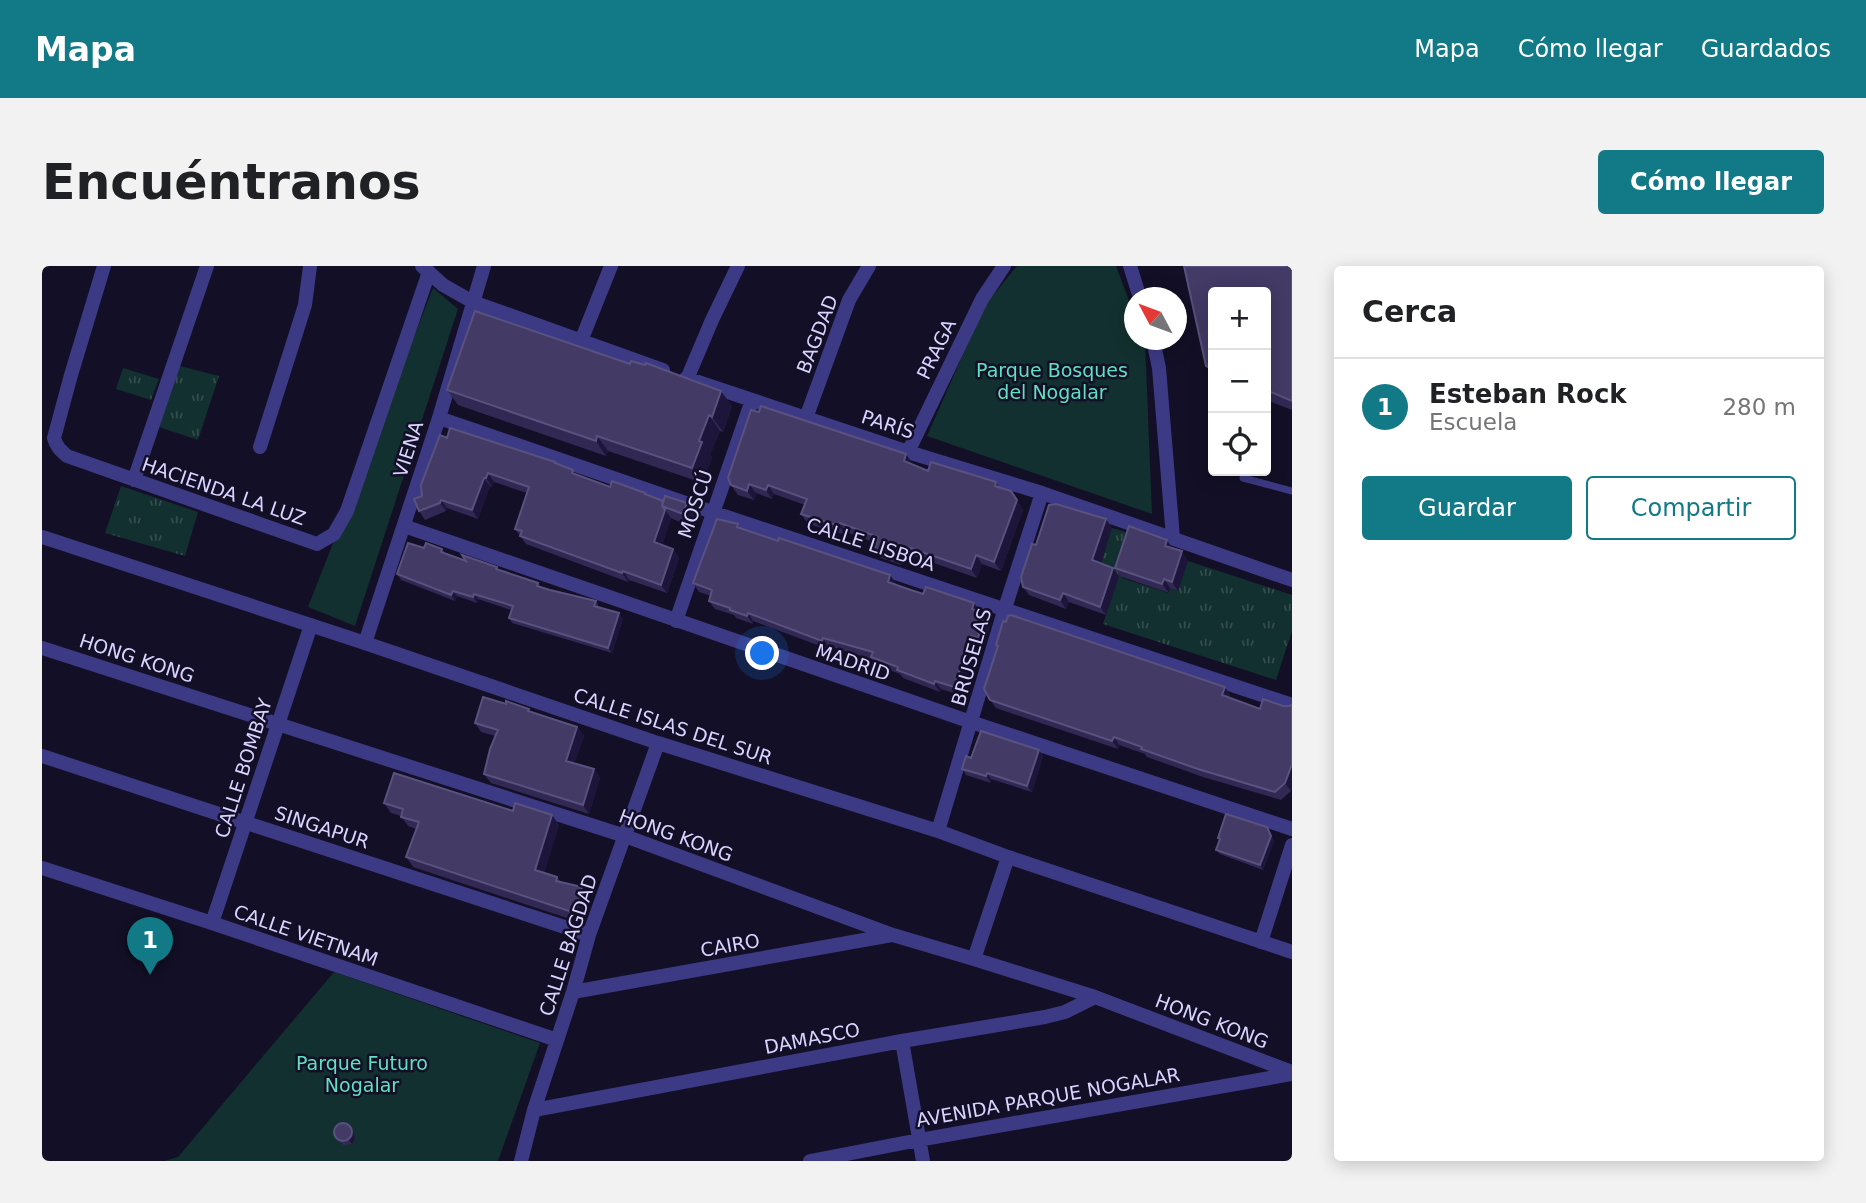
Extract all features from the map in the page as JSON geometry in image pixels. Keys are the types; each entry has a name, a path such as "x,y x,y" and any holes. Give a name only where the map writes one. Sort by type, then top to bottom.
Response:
{"street":[{"name":"HACIENDA LA LUZ","path":"104,266 71,375 54,438 55,444 66,456 317,544 334,534 347,511 425,269 443,285 473,302"},
{"path":"134,480 207,266"},
{"path":"260,447 305,305 310,266"},
{"name":"VIENA","path":"365,643 439,418 484,266"},
{"path":"581,341 611,266"},
{"path":"687,379 738,266"},
{"name":"BAGDAD","path":"806,418 849,300 869,266"},
{"name":"PRAGA","path":"908,452 982,299 1004,266"},
{"path":"1130,266 1137,287"},
{"name":"PARÍS","path":"473,302 687,379 1042,494 1292,580"},
{"path":"1155,350 1159,368 1173,538"},
{"name":"MOSCÚ","path":"676,621 752,400"},
{"name":"CALLE LISBOA","path":"439,418 1292,705"},
{"name":"BRUSELAS","path":"938,831 1042,494"},
{"name":"MADRID","path":"404,526 971,722 1292,829"},
{"name":"CALLE ISLAS DEL SUR","path":"42,537 658,743 938,831 1292,952"},
{"name":"CALLE BOMBAY","path":"212,923 311,625"},
{"name":"HONG KONG","path":"42,648 625,836 892,935 1095,998 1292,1073"},
{"name":"CALLE BAGDAD","path":"521,1161 534,1110 589,935 658,743"},
{"name":"SINGAPUR","path":"42,756 589,935"},
{"path":"1261,943 1292,845"},
{"path":"974,959 1008,857"},
{"name":"CALLE VIETNAM","path":"42,868 557,1040"},
{"name":"CAIRO","path":"573,992 892,935"},
{"name":"DAMASCO","path":"534,1110 1045,1017 1065,1012 1095,998"},
{"path":"902,1041 923,1161"},
{"name":"AVENIDA PARQUE NOGALAR","path":"810,1161 1292,1073"}],"lane":[{"path":"1243,478 1292,491"}],"green space":[{"name":"Parque Bosques del Nogalar","path":"1017,266 1116,266 1124,287 1124,350 1145,350 1152,514 927,436 985,305"},
{"path":"433,288 458,309 355,626 308,607"},
{"path":"180,366 219,376 198,440 159,427"},
{"path":"123,368 159,379 151,400 116,389"},
{"path":"121,486 198,512 185,556 105,533"},
{"path":"1112,528 1136,535 1122,578 1168,593 1170,588 1178,591 1188,561 1292,595 1292,631 1276,680 1103,624 1119,577 1098,572"},
{"name":"Parque Futuro Nogalar","path":"334,972 540,1043 498,1161 164,1161 178,1157"}],"building":[{"path":"1184,266 1292,266 1292,401 1271,392 1271,287 1208,287 1208,367"},
{"path":"475,311 630,364 631,361 645,365 646,363 721,391 712,417 709,415 699,441 702,442 692,468 597,436 596,441 447,390"},
{"path":"761,406 906,454 904,461 928,471 931,462 996,482 995,486 1011,491 1017,500 994,562 976,555 971,569 899,544 895,556 874,549 878,537 840,523 839,526 801,514 807,499 768,485 766,490 749,484 747,491 731,485 728,478 751,410 759,412"},
{"path":"450,428 555,462 573,470 572,473 610,487 612,481 663,501 665,510 654,542 673,549 661,585 520,536 522,531 515,529 529,487 488,473 472,510 441,500 440,503 419,511 414,499 422,496 421,485 440,435 447,438"},
{"path":"665,496 687,503 683,514 662,506"},
{"path":"1056,504 1106,519 1092,560 1113,568 1100,607 1063,593 1060,600 1023,587 1021,577 1032,544 1036,545 1049,505"},
{"path":"717,519 738,524 737,527 778,541 779,538 890,575 888,582 923,594 926,587 974,603 972,609 985,614 978,638 971,636 954,687 935,681 934,684 897,670 898,667 871,657 873,652 823,638 822,641 709,601 712,590 693,583"},
{"path":"1129,526 1167,540 1165,546 1182,551 1172,582 1164,579 1162,584 1115,568"},
{"path":"408,543 424,548 426,543 466,561 462,555 497,567 496,569 538,583 537,586 596,601 594,606 619,613 608,648 509,618 513,606 474,594 473,597 453,591 451,595 397,574"},
{"path":"1011,615 1225,687 1222,695 1260,709 1263,699 1283,706 1292,705 1292,764 1285,783 1275,792 1198,769 1114,737 1112,741 990,700 984,689 1003,621 1006,622"},
{"path":"483,697 506,704 506,701 577,727 566,761 594,769 583,805 484,774 498,730 475,723"},
{"path":"981,731 1039,750 1027,786 987,773 986,776 962,769 966,756 971,758"},
{"path":"394,773 513,811 515,803 552,815 535,870 557,877 556,881 582,887 575,913 406,857 419,822 401,817 403,809 384,803"},
{"path":"1226,814 1267,827 1271,836 1260,865 1216,850"},
{"path":"343,1123 349,1126 352,1132 349,1138 343,1141 337,1138 334,1132 337,1126"}],"place":[{"name":"Esteban Rock","path":"150,975"}]}
